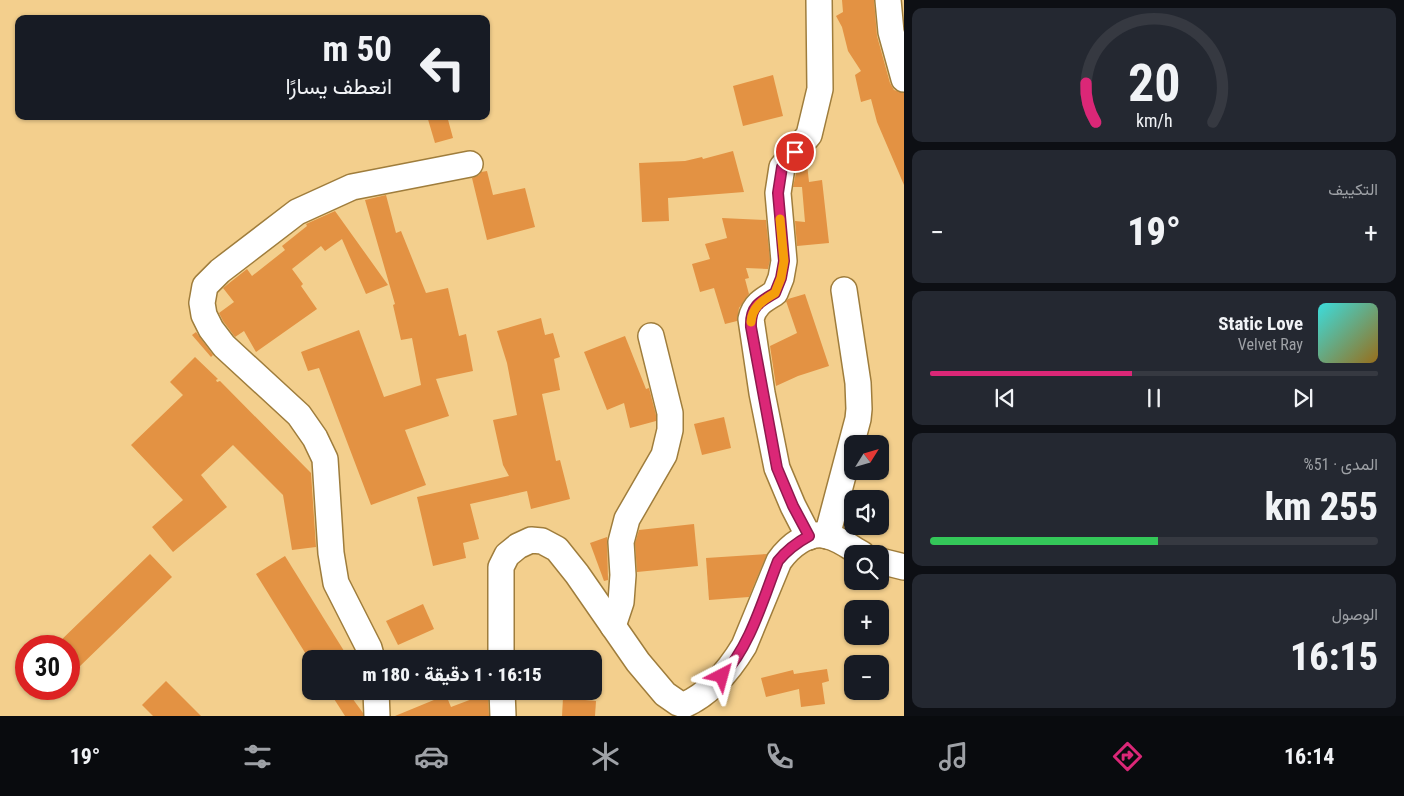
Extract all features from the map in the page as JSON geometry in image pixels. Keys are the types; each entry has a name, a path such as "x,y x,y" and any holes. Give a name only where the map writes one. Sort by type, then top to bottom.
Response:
{"street":[{"path":"820,0 820,89 809,135 782,167 778,193 784,261 781,278 775,293 761,301 752,312 750,319 777,468 793,506 818,536 844,547"},
{"path":"888,0 891,32 904,79"},
{"path":"370,650 336,583 330,544 325,459 322,452 299,415 224,346 211,329 204,315 203,294 205,286 220,271 297,212 352,187 470,164"},
{"path":"818,536 858,420 858,383 844,290"},
{"path":"613,626 621,602 623,575 621,542 624,527 664,455 670,430 670,413 651,336"},
{"path":"501,650 501,567 507,555 518,546 531,540 542,541 558,549 638,662 664,694 684,705 692,702 714,684 729,668 744,646 778,561 794,545 818,536"},
{"path":"889,563 904,567"},
{"path":"376,700 377,716"},
{"path":"502,700 503,716"}],"building":[{"path":"842,0 874,0 877,36 890,83 894,90 904,93 904,185 877,122 871,99 861,102 855,75 861,71 848,51 842,27 836,16 843,12"},
{"path":"773,75 783,116 743,126 733,86"},
{"path":"428,120 448,120 453,138 435,143"},
{"path":"733,151 744,192 668,198 669,221 642,222 639,163 685,161 702,157 703,159"},
{"path":"803,164 807,164 809,182 822,180 829,243 797,246 795,221 805,222 802,187 793,187 796,173"},
{"path":"487,171 493,195 525,188 535,227 487,240 472,178 481,172"},
{"path":"386,195 396,233 401,231 426,293 448,288 459,336 466,334 473,371 436,379 449,416 405,430 426,485 371,505 319,368 308,371 301,352 359,330 384,397 421,385 412,338 401,340 393,305 395,304 365,200"},
{"path":"335,211 388,285 366,294 342,239 325,251 321,246 292,269 317,309 256,352 244,331 235,337 223,321 219,313 234,302 223,288 247,269 252,276 285,250 282,246 307,226 306,224"},
{"path":"722,218 766,220 770,260 768,269 746,268 749,278 745,279 749,294 739,308 737,321 725,324 714,288 700,292 692,264 710,259 705,244 727,238"},
{"path":"805,294 829,366 798,376 776,386 770,346 797,333 786,301"},
{"path":"541,318 545,335 553,333 560,357 554,359 560,390 542,394 556,461 560,460 570,499 531,509 527,491 470,504 479,539 463,543 466,558 433,566 417,497 509,476 503,465 493,420 517,415 507,363 497,331"},
{"path":"196,332 213,355 211,357 192,335"},
{"path":"625,336 646,389 649,388 656,415 656,421 630,428 624,403 607,410 584,352"},
{"path":"195,357 218,379 216,380 217,382 220,381 311,473 316,547 292,550 283,495 233,445 201,475 227,507 173,552 152,527 183,500 131,445 183,395 170,382"},
{"path":"724,417 731,448 702,455 694,424"},
{"path":"694,524 698,566 637,572 635,543 639,530"},
{"path":"607,537 608,580 604,581 590,543"},
{"path":"150,554 172,577 80,666 80,635 66,635"},
{"path":"767,554 749,597 709,600 706,558"},
{"path":"285,556 343,650 303,650 256,574"},
{"path":"423,604 434,629 398,645 386,621"},
{"path":"827,669 829,681 822,683 825,704 801,707 799,689 766,697 761,678 793,670 794,674"},
{"path":"166,681 201,716 153,716 142,705"},
{"path":"335,700 354,700 363,713 363,716 345,716"},
{"path":"434,700 448,700 451,707 470,700 488,700 489,716 395,716"},
{"path":"563,700 596,701 595,716 562,716"}],"slow traffic":[{"path":"751,322 752,312 761,301 775,293 781,278 784,261 780,219"}],"route":[{"path":"722,676 744,646 778,561 786,551 809,536 793,506 777,468 750,319 752,312 761,301 775,293 781,278 784,261 778,193 782,167 795,152"}]}
